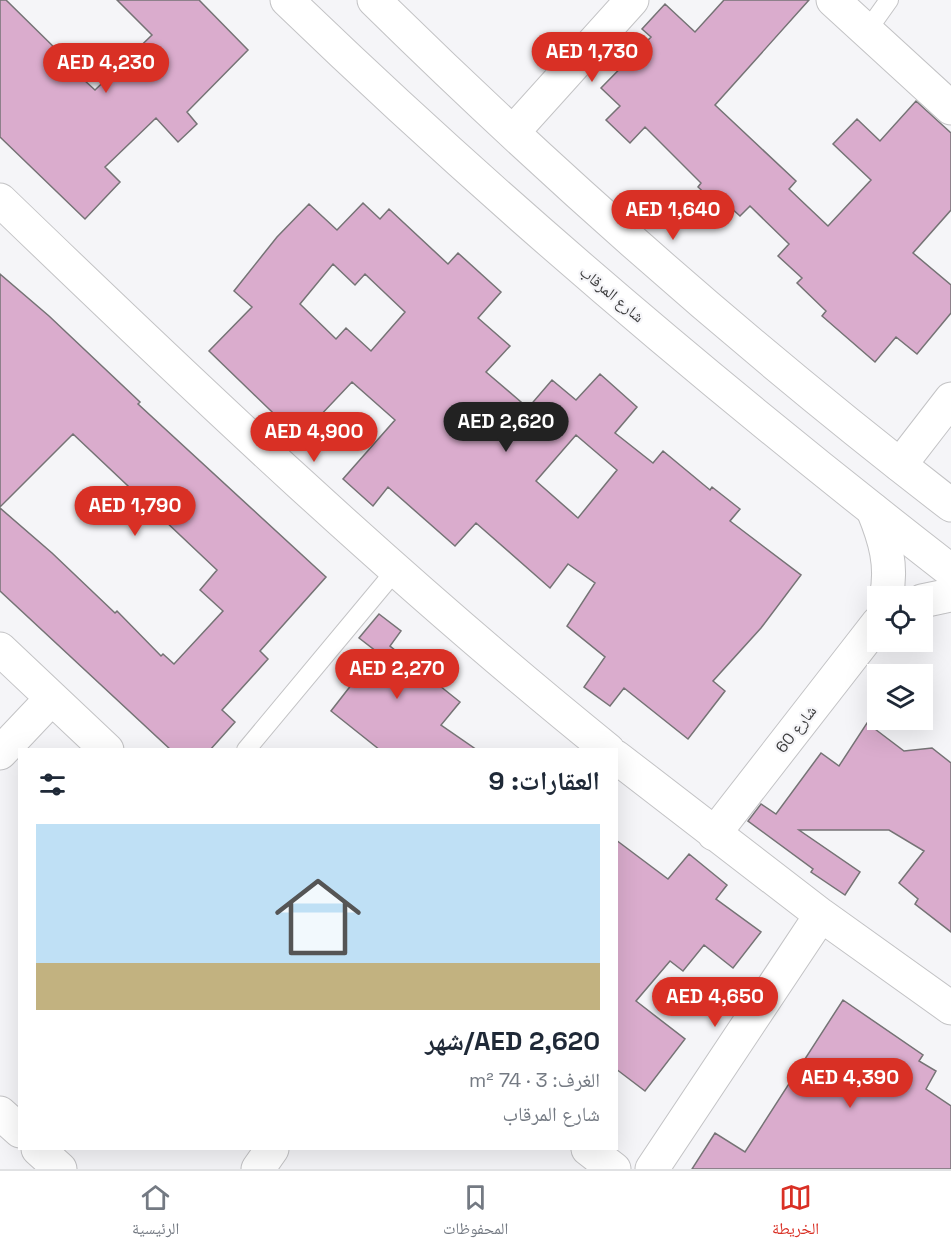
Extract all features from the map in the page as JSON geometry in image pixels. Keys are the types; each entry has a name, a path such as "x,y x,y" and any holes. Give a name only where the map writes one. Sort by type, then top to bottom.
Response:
{"street":[{"name":"شارع المرقاب","path":"287,0 581,267 726,390 951,571"},
{"path":"374,0 513,132 639,246 951,505"},
{"path":"513,132 632,0"},
{"path":"833,0 951,108"},
{"path":"0,200 262,450 395,571 606,748"},
{"path":"900,465 951,399"},
{"path":"873,510 884,537 889,565 887,586"},
{"path":"933,599 951,595"},
{"name":"شارع 60","path":"714,834 867,637"},
{"path":"0,649 105,748"},
{"path":"0,753 52,698"},
{"path":"618,759 821,915 951,1008"},
{"path":"652,1169 821,915"},
{"path":"0,1113 18,1129"},
{"path":"39,1150 60,1169"},
{"path":"258,1169 271,1150"},
{"path":"589,1150 614,1169"}],"lane":[{"path":"867,32 889,0"},
{"path":"248,748 395,571"}],"building":[{"path":"0,0 6,0 62,55 60,58 95,90 152,35 117,0 199,0 248,50 187,112 197,124 178,142 156,118 105,167 120,182 85,219 0,137"},
{"path":"724,0 809,0 715,105 796,181 789,189 828,226 871,180 833,144 857,119 880,141 916,101 951,133 951,210 913,253 951,285 951,313 917,354 896,337 875,362 822,316 826,311 797,283 802,278 778,256 789,244 750,206 740,216 730,207 725,212 698,187 701,183 645,127 630,143 606,120 620,106 601,88 651,37 642,29 665,4 695,32"},
{"path":"363,203 380,219 389,209 448,264 458,253 501,292 478,318 510,346 486,372 528,408 552,380 576,400 600,374 637,407 615,433 653,463 663,451 710,490 712,487 740,509 730,521 801,575 761,628 713,681 725,691 688,739 624,688 610,706 584,687 605,657 567,626 595,583 568,564 550,588 476,523 455,546 388,487 373,506 343,479 395,420 352,382 299,438 209,351 252,307 234,291 277,237 309,204 337,230","holes":["333,264 355,285 365,274 405,312 371,351 346,328 336,339 300,304","576,435 617,470 578,518 536,481"]},
{"path":"0,274 49,316 140,402 138,404 326,577 260,651 268,659 222,710 235,722 212,748 169,748 0,591 0,508 52,553 115,613 117,611 161,656 163,654 174,664 223,611 200,590 217,570 73,434 0,507"},
{"path":"379,614 401,631 390,646 460,702 441,725 474,748 377,748 331,711 377,652 359,638"},
{"path":"867,723 867,730 876,730 904,751 932,748 951,763 951,932 915,904 918,899 899,883 924,851 889,830 799,830 860,872 845,895 811,872 813,869 748,821 761,804 776,814 821,753 839,766"},
{"path":"618,842 668,879 689,854 727,885 716,899 761,932 733,968 704,945 683,971 670,961 636,1001 685,1039 645,1091 618,1071"},
{"path":"843,1000 923,1055 919,1061 936,1071 926,1089 951,1106 951,1169 692,1169 715,1133 745,1152"}]}
